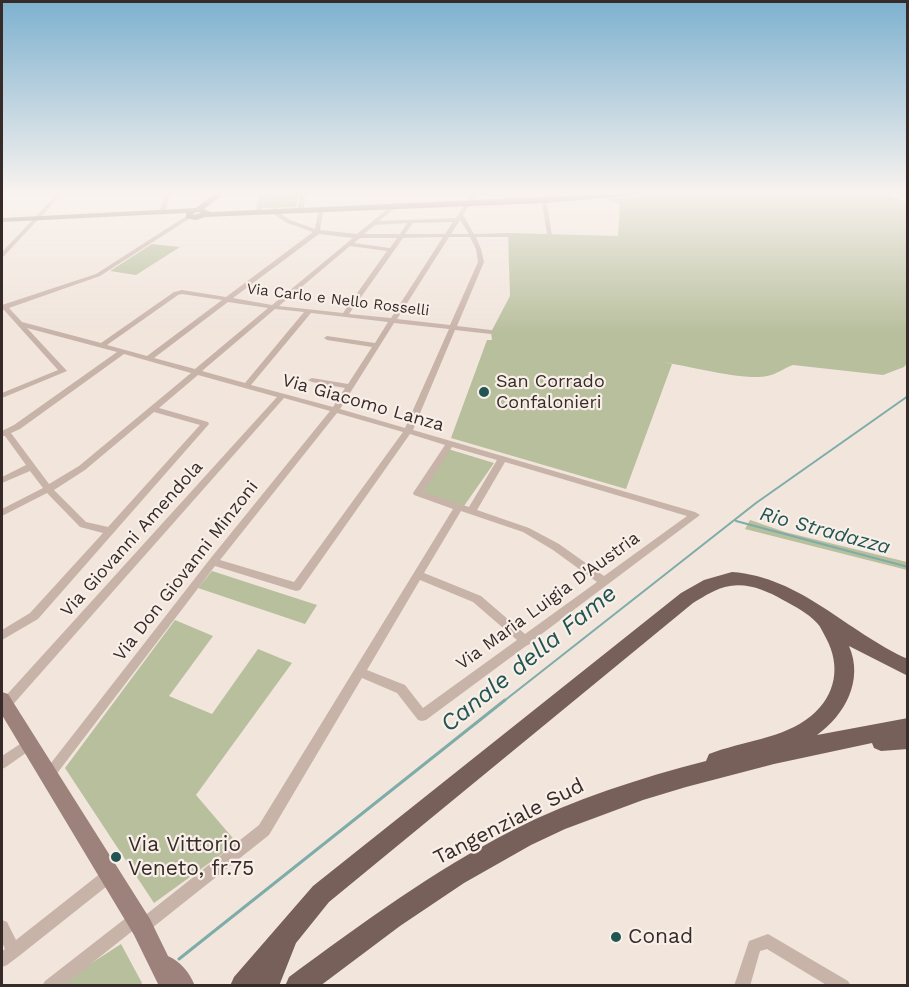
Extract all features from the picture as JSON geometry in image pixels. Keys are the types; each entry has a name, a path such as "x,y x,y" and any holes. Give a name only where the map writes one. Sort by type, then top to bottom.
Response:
{"main road":[{"path":"243,986 321,894 699,588 711,582 749,580 769,584 798,598 864,646 908,668"},
{"path":"668,781 736,752 798,735 818,724 835,705 844,685 845,664 838,644 824,618"},
{"path":"3,703 111,874 156,952 179,985"},
{"name":"Tangenziale Sud","path":"298,986 390,917 470,867 556,822 628,793 668,781 794,750 908,727"},
{"path":"794,750 908,739"},
{"path":"266,986 291,929"}],"street":[{"path":"2,255 16,240"},
{"path":"2,396 63,371 22,324 3,307 98,275 153,240"},
{"path":"149,358 306,240"},
{"path":"2,513 82,468 354,240"},
{"path":"344,316 397,240"},
{"name":"Via Don Giovanni Minzoni","path":"48,776 213,562 335,410 444,240"},
{"path":"213,562 296,587 408,431 481,262 475,240"},
{"path":"349,244 391,250"},
{"name":"Via Carlo e Nello Rosselli","path":"103,345 176,293 182,292 274,307 491,332"},
{"path":"247,385 309,311"},
{"name":"Via Giacomo Lanza","path":"22,324 198,371 695,514"},
{"path":"327,338 376,345"},
{"path":"111,531 83,525 48,489 4,433 17,428 124,351"},
{"path":"312,380 350,387"},
{"name":"Via Giovanni Amendola","path":"3,703 283,395"},
{"path":"2,635 34,616 205,423 154,409"},
{"path":"450,443 417,493 526,530 556,547 604,582"},
{"path":"472,511 503,458"},
{"path":"2,480 32,466"},
{"path":"50,986 264,830 459,507"},
{"name":"Via Maria Luigia D'Austria","path":"360,672 401,689 422,716 695,514"},
{"path":"418,575 477,599 526,641"},
{"path":"2,763 29,744"},
{"path":"2,927 8,956 111,874"},
{"path":"742,986 754,946 768,941 843,986"}],"green space":[{"path":"508,240 907,240 908,362 904,367 883,375 793,365 774,374 757,377 731,375 663,362 672,364 626,489 451,438 487,340 492,340 491,332 510,296"},
{"path":"152,244 180,247 136,275 110,271"},
{"path":"448,449 494,463 464,506 420,492"},
{"path":"750,520 785,532 907,562 907,570 745,529"},
{"path":"212,571 317,605 305,624 198,588"},
{"path":"175,620 213,636 169,696 212,714 258,649 292,663 196,795 237,843 154,903 65,768"},
{"path":"121,944 142,983 139,986 56,986"}],"waterway":[{"name":"Canale della Fame","path":"504,701 756,503 908,396"},
{"name":"Rio Stradazza","path":"736,521 908,567"},
{"name":"Canale della Fame","path":"179,959 505,700"}],"place":[{"name":"San Corrado Confalonieri","path":"484,392"},
{"name":"Via Vittorio Veneto, fr.75","path":"116,857"},
{"name":"Conad","path":"616,937"}]}
